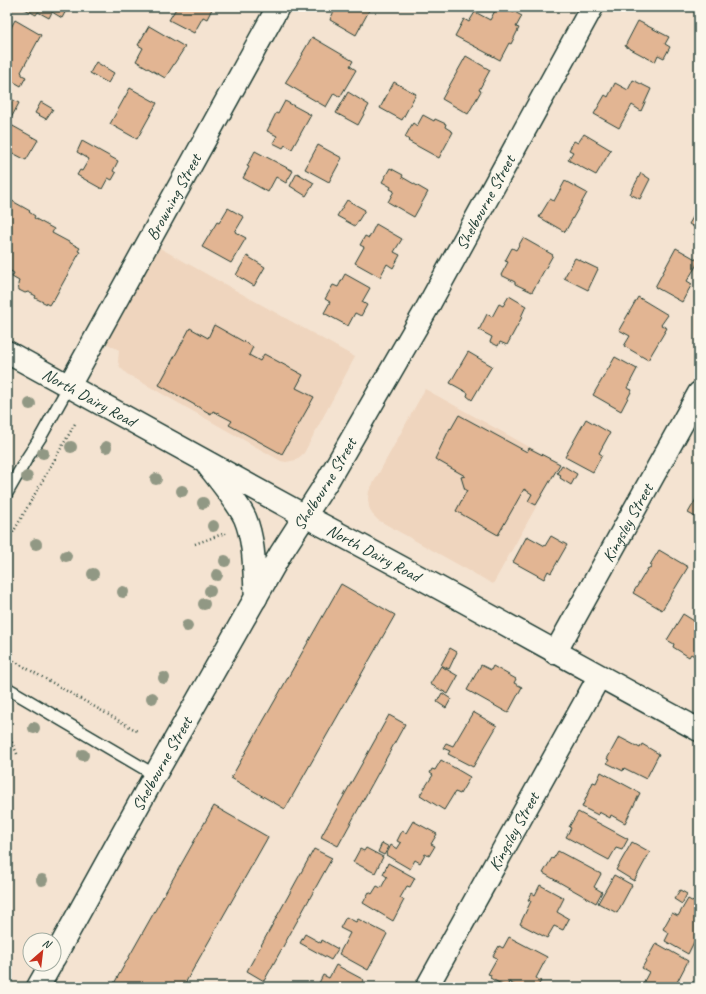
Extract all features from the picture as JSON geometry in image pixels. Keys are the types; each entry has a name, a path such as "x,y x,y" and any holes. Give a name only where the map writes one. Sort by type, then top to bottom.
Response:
{"street":[{"name":"Browning Street","path":"70,386 278,7"},
{"name":"Shelbourne Street","path":"62,944 155,775 281,553 336,466 426,310 592,7"},
{"name":"North Dairy Road","path":"7,352 205,462 699,730"},
{"name":"Kingsley Street","path":"555,653 699,393"},
{"path":"205,462 240,510 247,524 251,540 256,598"},
{"name":"Kingsley Street","path":"427,987 599,677"},
{"path":"38,987 46,972"}],"lane":[{"path":"7,493 70,386"},
{"path":"7,688 155,775"}],"path":[{"path":"7,543 76,422"},
{"path":"195,544 229,532"},
{"path":"7,657 139,732"},
{"path":"7,731 18,756"}],"shaded area":[{"path":"158,247 355,357 304,453 296,460 286,462 281,461 127,374 120,367 118,362 119,350 104,342"},
{"path":"425,389 560,464 493,584 378,520 372,514 369,507 369,491"}],"building":[{"path":"21,7 68,7 62,18 52,12 49,18 38,12 36,15"},
{"path":"177,7 213,7 207,19 203,17 194,33 169,20"},
{"path":"334,7 366,7 370,9 356,35 330,20"},
{"path":"497,7 505,7 522,16 516,27 519,28 511,44 509,43 500,60 455,36 464,19 469,22 475,12 490,20"},
{"path":"15,20 41,35 21,72 22,75 26,77 21,86 7,78 7,35"},
{"path":"638,21 669,37 665,44 670,47 664,58 658,55 655,62 625,46"},
{"path":"149,26 185,47 165,78 136,61 143,48 138,45"},
{"path":"312,37 353,61 350,66 356,70 340,97 334,93 326,107 285,83"},
{"path":"466,56 490,70 479,90 481,91 468,114 442,99"},
{"path":"96,62 114,73 108,83 90,73"},
{"path":"633,80 651,89 641,111 632,105 619,128 594,114 605,95 608,97 615,83 628,90"},
{"path":"394,82 416,94 402,120 380,108"},
{"path":"130,88 157,103 137,139 110,124"},
{"path":"348,92 369,105 358,125 336,113"},
{"path":"7,97 19,103 8,124 7,123"},
{"path":"285,101 311,115 292,149 285,145 283,148 273,143 277,136 267,131 276,113 278,114"},
{"path":"41,102 53,109 46,119 35,113"},
{"path":"423,115 434,121 435,119 446,124 445,127 453,132 439,158 408,141 409,140 405,137 413,123 417,126"},
{"path":"11,125 38,140 26,160 7,150 7,132"},
{"path":"584,134 611,150 596,175 568,160 573,152 569,150 574,141 578,143"},
{"path":"82,141 118,161 113,171 116,173 112,180 108,178 102,189 77,175 80,170 82,171 89,159 77,152"},
{"path":"318,145 342,158 329,182 305,169"},
{"path":"255,151 293,171 286,183 276,177 268,192 243,178 249,167 247,166"},
{"path":"390,168 403,175 402,177 428,192 414,217 388,202 394,191 390,189 391,187 382,182"},
{"path":"297,173 314,183 306,196 290,186"},
{"path":"641,173 650,179 640,199 630,194"},
{"path":"565,181 587,193 565,232 539,217 550,199 554,201"},
{"path":"7,198 30,211 29,212 35,216 34,218 54,229 52,233 80,248 78,251 80,252 53,301 52,300 49,305 35,298 36,296 28,292 25,293 19,290 19,281 12,277 14,273 7,269"},
{"path":"347,200 365,210 355,226 337,216"},
{"path":"699,207 699,230 689,224"},
{"path":"228,208 244,217 235,232 246,238 231,263 202,247 217,222 219,223"},
{"path":"376,224 402,239 394,252 400,255 393,268 387,264 380,277 355,263 364,247 360,245 365,236 369,238"},
{"path":"523,238 553,255 532,292 501,275 508,262 505,261 512,248 516,250"},
{"path":"676,248 699,261 687,281 692,284 682,302 655,287"},
{"path":"247,256 265,267 254,286 236,275"},
{"path":"575,258 598,269 588,290 564,278"},
{"path":"345,274 370,288 362,302 367,305 361,316 355,313 348,326 324,313 330,302 325,299 333,285 338,287"},
{"path":"509,296 526,306 522,317 507,345 500,342 498,346 490,342 492,337 479,330 487,314 492,317 499,304 503,306"},
{"path":"638,297 668,315 661,325 667,328 648,360 624,346 630,336 619,330"},
{"path":"214,325 253,347 249,355 260,361 264,354 303,375 296,388 314,397 282,454 229,425 232,421 213,411 211,414 159,385 190,328 208,338"},
{"path":"468,352 492,366 472,400 467,396 468,393 450,383"},
{"path":"615,357 637,369 627,388 632,390 621,411 593,395"},
{"path":"459,415 527,452 529,448 560,464 536,505 528,501 532,494 524,489 498,535 456,511 467,490 465,490 461,477 465,476 435,459 450,428 451,429"},
{"path":"586,419 610,433 599,453 602,455 593,472 565,457"},
{"path":"562,465 577,474 571,485 560,478 561,475 557,473"},
{"path":"699,494 699,519 688,513"},
{"path":"527,536 545,546 551,536 567,545 551,573 548,571 544,579 513,562"},
{"path":"659,550 688,567 662,610 633,593 648,568 650,569 652,565 650,565"},
{"path":"341,584 395,615 285,809 231,778"},
{"path":"683,614 699,624 699,659 691,654 689,657 673,647 674,644 667,640"},
{"path":"450,648 457,652 449,669 441,665"},
{"path":"481,665 491,670 493,666 516,679 514,683 522,687 508,713 467,690"},
{"path":"441,666 458,676 448,694 430,684"},
{"path":"442,693 451,699 446,708 437,702"},
{"path":"473,712 497,726 473,767 448,754 450,751 443,748 446,743 453,746"},
{"path":"389,715 405,724 338,846 321,837"},
{"path":"619,737 640,748 642,744 659,754 646,779 624,768 623,771 607,763 609,760 607,759"},
{"path":"441,760 470,777 460,794 455,792 444,810 420,795 433,775 430,773 432,769 435,770"},
{"path":"601,772 640,793 625,823 611,815 610,818 599,812 598,815 582,807 593,782 596,783"},
{"path":"214,806 268,837 183,987 112,987"},
{"path":"578,812 628,839 622,850 616,848 609,860 566,837 571,828 569,827"},
{"path":"413,821 437,834 431,844 435,846 429,856 425,854 420,863 415,860 410,869 386,855 391,845 397,849 401,843 397,841 402,831 406,833"},
{"path":"632,842 650,852 634,881 616,870"},
{"path":"382,843 389,847 384,855 378,852"},
{"path":"366,848 383,857 375,873 353,862 360,849 364,851"},
{"path":"314,849 332,858 264,981 247,971"},
{"path":"558,851 601,874 594,887 602,892 596,903 543,873"},
{"path":"388,863 415,878 410,887 407,886 400,898 404,900 393,921 363,903 369,892 372,894 377,886 381,888 387,877 383,874"},
{"path":"614,875 632,885 617,913 598,903"},
{"path":"540,885 564,898 557,912 569,919 563,930 554,926 547,938 520,924 531,901 528,900 532,893 535,895"},
{"path":"680,890 687,894 682,904 674,899"},
{"path":"688,899 699,905 699,939 696,938 688,954 665,941 669,933 663,929 672,913 678,916"},
{"path":"346,917 356,922 358,919 387,934 368,970 339,954 350,933 340,928"},
{"path":"305,934 321,943 322,940 338,949 331,960 300,943"},
{"path":"509,937 547,957 536,978 541,981 537,987 518,987 509,982 507,987 490,978 491,975 488,974 497,958 493,956 499,946 503,948"},
{"path":"656,943 688,961 675,986 671,984 670,987 641,987 649,972 642,968"},
{"path":"336,965 364,980 360,987 324,987 319,983 323,975 329,978"}]}
